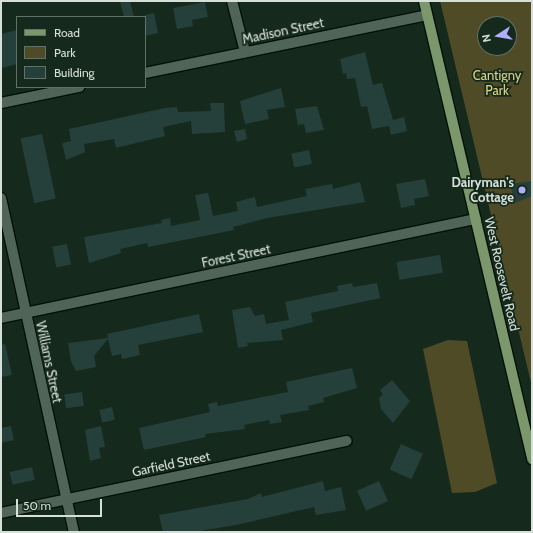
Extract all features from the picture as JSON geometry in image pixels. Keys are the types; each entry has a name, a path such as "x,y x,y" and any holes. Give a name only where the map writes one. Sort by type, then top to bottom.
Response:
{"main road":[{"name":"West Roosevelt Road","path":"424,1 532,459"}],"street":[{"path":"232,1 244,52"},
{"name":"Madison Street","path":"146,73 427,15"},
{"path":"1,103 74,88"},
{"name":"Williams Street","path":"1,198 74,532"},
{"name":"Forest Street","path":"1,318 476,219"},
{"name":"Garfield Street","path":"1,513 347,440"}],"green space":[{"name":"Cantigny Park","path":"440,1 532,1 532,387"},
{"path":"448,340 467,341 497,483 475,492 452,493 423,349"}],"building":[{"path":"130,1 134,16 124,16 120,2"},
{"path":"205,2 208,17 192,20 193,26 177,29 173,8"},
{"path":"154,13 158,33 146,36 145,15"},
{"path":"16,30 16,64 1,68 1,34"},
{"path":"365,52 373,85 382,83 393,120 404,117 407,131 391,135 389,126 372,129 367,106 361,107 355,78 347,79 346,73 343,74 340,59"},
{"path":"281,88 285,107 267,110 269,119 245,124 240,101"},
{"path":"210,103 224,103 225,132 192,134 191,121 163,127 165,136 116,148 114,139 84,144 85,152 66,160 62,143 71,141 69,129 165,108 177,107 178,112 211,111"},
{"path":"317,106 324,130 306,133 304,124 298,125 295,109"},
{"path":"245,129 247,139 237,142 234,131"},
{"path":"42,134 56,199 34,203 20,139"},
{"path":"309,150 312,164 294,167 291,154"},
{"path":"425,179 429,196 414,199 415,205 401,208 396,184"},
{"name":"Dairyman's Cottage","path":"532,181 532,196 515,203 510,184"},
{"path":"360,182 365,202 267,218 233,227 234,230 148,247 147,243 120,249 121,253 89,263 84,237 162,223 161,220 170,218 171,226 200,220 195,195 208,193 213,216 238,211 236,202 255,197 257,207 307,196 305,189 332,184 333,189"},
{"path":"67,244 71,265 56,267 52,247"},
{"path":"440,255 443,273 399,280 397,262"},
{"path":"352,283 353,287 377,283 380,298 311,313 313,322 281,330 283,340 247,343 248,346 238,348 232,310 250,307 255,316 264,314 266,324 289,320 285,302 338,291 337,286"},
{"path":"199,314 203,332 138,345 140,355 122,359 121,354 112,356 108,339 94,356 96,367 76,371 71,361 68,343 108,338 107,334"},
{"path":"5,344 12,375 1,377 1,345"},
{"path":"352,368 357,388 323,398 324,402 308,406 309,410 280,415 282,422 270,424 269,420 244,425 245,429 205,434 206,437 144,450 139,428 210,412 208,404 217,402 218,406 288,392 286,382"},
{"path":"392,380 410,401 393,423 381,409 379,398 383,394 380,390"},
{"path":"82,392 84,406 66,408 64,395"},
{"path":"112,407 115,420 102,423 99,410"},
{"path":"11,426 14,440 1,443 1,428"},
{"path":"101,426 105,447 99,448 101,458 90,461 85,430"},
{"path":"401,444 423,454 412,479 390,470"},
{"path":"32,467 35,480 13,485 10,472"},
{"path":"323,481 325,491 341,487 346,510 316,515 314,507 236,525 194,532 163,532 159,515 248,499 261,493 262,497"},
{"path":"379,481 388,501 366,511 357,491"}],"place":[{"name":"Dairyman's Cottage","path":"522,190"}]}
